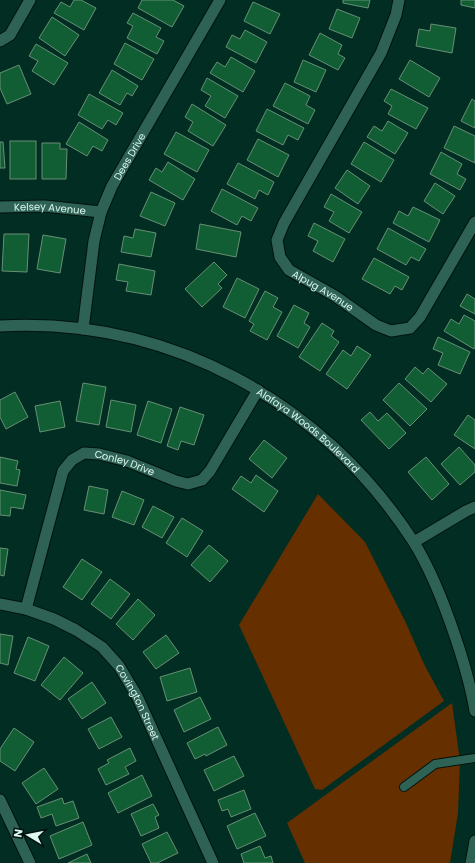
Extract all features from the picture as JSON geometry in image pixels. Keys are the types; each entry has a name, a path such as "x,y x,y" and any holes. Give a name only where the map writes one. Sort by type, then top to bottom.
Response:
{"street":[{"path":"0,40 10,35 30,0"},
{"name":"Dees Drive","path":"83,329 94,241 100,212 112,186 220,0"},
{"name":"Alpug Avenue","path":"399,0 396,15 381,53 284,223 277,240 280,257 289,270 335,296 376,325 391,331 410,328 420,317 475,222"},
{"name":"Kelsey Avenue","path":"0,207 44,206 100,212"},
{"name":"Alafaya Woods Boulevard","path":"0,326 48,326 83,329 154,344 207,363 258,390 296,415 348,460 390,509 414,542 432,576 450,620 463,660 475,711"},
{"name":"Conley Drive","path":"26,609 63,471 72,460 84,453 99,454 126,461 176,481 188,484 202,480 210,471 258,390"},
{"path":"414,542 475,507"},
{"name":"Covington Street","path":"0,604 26,609 54,619 76,630 102,648 119,666 137,696 213,863"},
{"path":"0,800 30,863"},
{"path":"471,863 475,841"}],"lane":[{"path":"404,787 435,764 475,758"}],"shaded area":[{"path":"318,494 365,542 406,623 424,664 444,701 322,790 315,789 239,625"},
{"path":"452,703 460,761 458,813 450,863 305,863 287,823"}],"building":[{"path":"74,0 81,0 96,8 84,30 54,13 61,2 70,7"},
{"path":"142,0 173,0 184,6 172,27 138,8"},
{"path":"343,0 370,0 368,8 343,3"},
{"path":"461,0 475,0 475,8 461,5"},
{"path":"253,2 280,14 270,34 244,21"},
{"path":"337,9 360,18 352,38 329,29"},
{"path":"133,13 161,28 156,37 164,41 157,54 127,38 133,26 127,23"},
{"path":"52,17 79,35 65,56 39,38"},
{"path":"431,24 456,28 452,53 416,46 419,29 430,31"},
{"path":"245,30 267,42 256,63 226,47 232,35 240,39"},
{"path":"320,33 342,45 338,54 345,58 338,70 309,55"},
{"path":"125,43 154,59 142,80 114,64"},
{"path":"36,44 68,63 54,85 32,71 38,61 29,56"},
{"path":"231,57 255,71 243,92 210,73 217,62 225,67"},
{"path":"303,60 326,70 316,92 294,82"},
{"path":"410,60 440,78 429,97 399,79"},
{"path":"19,65 31,94 7,104 0,88 0,73"},
{"path":"112,70 138,86 132,96 127,93 120,105 99,93"},
{"path":"207,78 238,96 225,118 205,106 211,96 201,90"},
{"path":"285,83 310,96 306,105 315,110 308,124 273,106"},
{"path":"391,89 428,108 416,129 388,114 392,106 384,101"},
{"path":"89,94 123,113 116,125 108,120 102,129 78,115"},
{"path":"472,99 475,101 475,128 461,121"},
{"path":"192,104 226,125 213,146 188,131 193,122 185,117"},
{"path":"267,109 304,128 298,140 288,135 283,145 256,131"},
{"path":"388,121 408,133 395,154 367,137 374,126 382,131"},
{"path":"79,122 108,140 102,151 93,146 87,156 66,144"},
{"path":"454,126 475,136 475,163 444,148"},
{"path":"176,132 209,150 197,172 164,154"},
{"path":"258,139 289,155 278,177 247,160"},
{"path":"10,141 36,141 36,179 10,179"},
{"path":"0,142 3,142 5,168 0,168"},
{"path":"364,142 394,160 381,182 351,164"},
{"path":"42,143 60,143 60,149 67,149 66,179 42,179"},
{"path":"441,152 462,164 457,174 466,179 460,190 430,174"},
{"path":"168,162 195,179 183,200 149,180 156,168 162,172"},
{"path":"238,163 274,182 268,195 259,190 255,199 227,184"},
{"path":"347,170 370,186 358,204 335,188"},
{"path":"435,183 455,196 443,214 424,201"},
{"path":"222,189 258,208 251,221 242,216 237,225 211,211"},
{"path":"151,192 175,203 165,226 140,216"},
{"path":"331,194 362,212 349,233 329,221 334,212 324,207"},
{"path":"413,207 440,220 429,242 393,223 399,211 408,216"},
{"path":"314,223 345,239 333,262 313,251 318,241 308,236"},
{"path":"200,224 241,232 236,257 196,249"},
{"path":"388,228 426,249 419,261 411,257 406,265 377,249"},
{"path":"135,229 156,233 151,257 121,252 124,236 133,238"},
{"path":"4,234 29,234 27,272 2,271"},
{"path":"43,235 66,239 60,273 37,269"},
{"path":"374,258 409,277 402,290 395,286 390,294 362,279"},
{"path":"214,262 227,275 218,284 222,288 202,307 185,289"},
{"path":"119,264 155,271 151,295 126,291 128,282 116,280"},
{"path":"237,278 259,289 245,318 223,307"},
{"path":"265,291 278,298 273,307 282,312 267,340 250,331 254,324 249,321"},
{"path":"467,294 475,299 475,314 460,306"},
{"path":"294,305 309,313 304,323 310,327 298,348 277,336"},
{"path":"464,315 475,321 474,349 444,331 451,319 459,324"},
{"path":"322,323 334,331 331,336 339,342 320,371 299,357"},
{"path":"438,337 470,352 460,374 438,365 443,353 433,349"},
{"path":"357,346 371,355 347,389 326,374 343,350 351,356"},
{"path":"415,367 423,374 428,368 447,384 431,402 405,379"},
{"path":"83,383 106,387 99,425 76,421"},
{"path":"399,383 427,409 410,426 383,400"},
{"path":"15,392 28,417 6,429 0,417 0,400"},
{"path":"111,400 136,405 131,432 106,427"},
{"path":"60,401 65,427 40,432 35,406"},
{"path":"148,401 172,409 161,443 137,435"},
{"path":"180,407 204,415 194,445 181,441 178,450 167,446"},
{"path":"370,412 378,421 387,413 406,433 389,449 361,420"},
{"path":"468,415 475,420 475,449 454,435"},
{"path":"264,440 287,458 272,478 249,459"},
{"path":"459,447 475,465 475,472 460,485 441,464"},
{"path":"0,457 18,461 16,469 20,470 17,486 0,483"},
{"path":"426,457 449,484 432,500 408,472"},
{"path":"256,475 278,491 264,512 232,489 241,476 251,483"},
{"path":"89,486 108,490 104,514 84,510"},
{"path":"0,490 26,495 23,509 11,507 10,516 0,515"},
{"path":"122,491 144,500 134,525 112,517"},
{"path":"153,506 174,517 162,538 142,527"},
{"path":"182,518 203,531 187,557 166,543"},
{"path":"209,545 228,561 210,582 191,565"},
{"path":"0,548 8,549 4,576 0,575"},
{"path":"82,559 102,572 82,600 63,587"},
{"path":"110,579 130,594 111,619 91,604"},
{"path":"138,599 155,615 133,640 116,624"},
{"path":"0,634 13,636 8,665 0,663"},
{"path":"166,635 179,653 156,669 143,652"},
{"path":"28,637 49,646 35,681 14,673"},
{"path":"64,657 83,673 60,700 41,685"},
{"path":"190,668 197,692 167,701 160,677"},
{"path":"92,682 106,703 82,719 68,699"},
{"path":"200,697 211,719 184,732 174,710"},
{"path":"111,717 122,737 99,749 88,729"},
{"path":"218,727 227,745 206,756 205,754 195,759 187,743"},
{"path":"14,728 34,742 15,771 0,761 0,749"},
{"path":"130,748 136,761 125,767 129,774 106,785 98,769 109,763 107,760"},
{"path":"234,756 244,776 214,791 204,770"},
{"path":"44,768 58,789 36,804 22,783"},
{"path":"142,775 152,796 118,813 108,793"},
{"path":"244,790 251,809 231,817 228,809 222,811 218,800"},
{"path":"62,798 64,804 73,801 79,818 56,826 52,814 41,818 37,807"},
{"path":"153,804 159,815 155,817 159,828 141,836 131,814"},
{"path":"255,813 266,836 237,849 227,826"},
{"path":"83,822 92,845 59,859 50,836"},
{"path":"167,832 178,853 157,863 151,863 142,844"},
{"path":"260,846 265,858 271,856 273,863 244,863 241,854"},
{"path":"87,854 91,863 68,863"}]}
